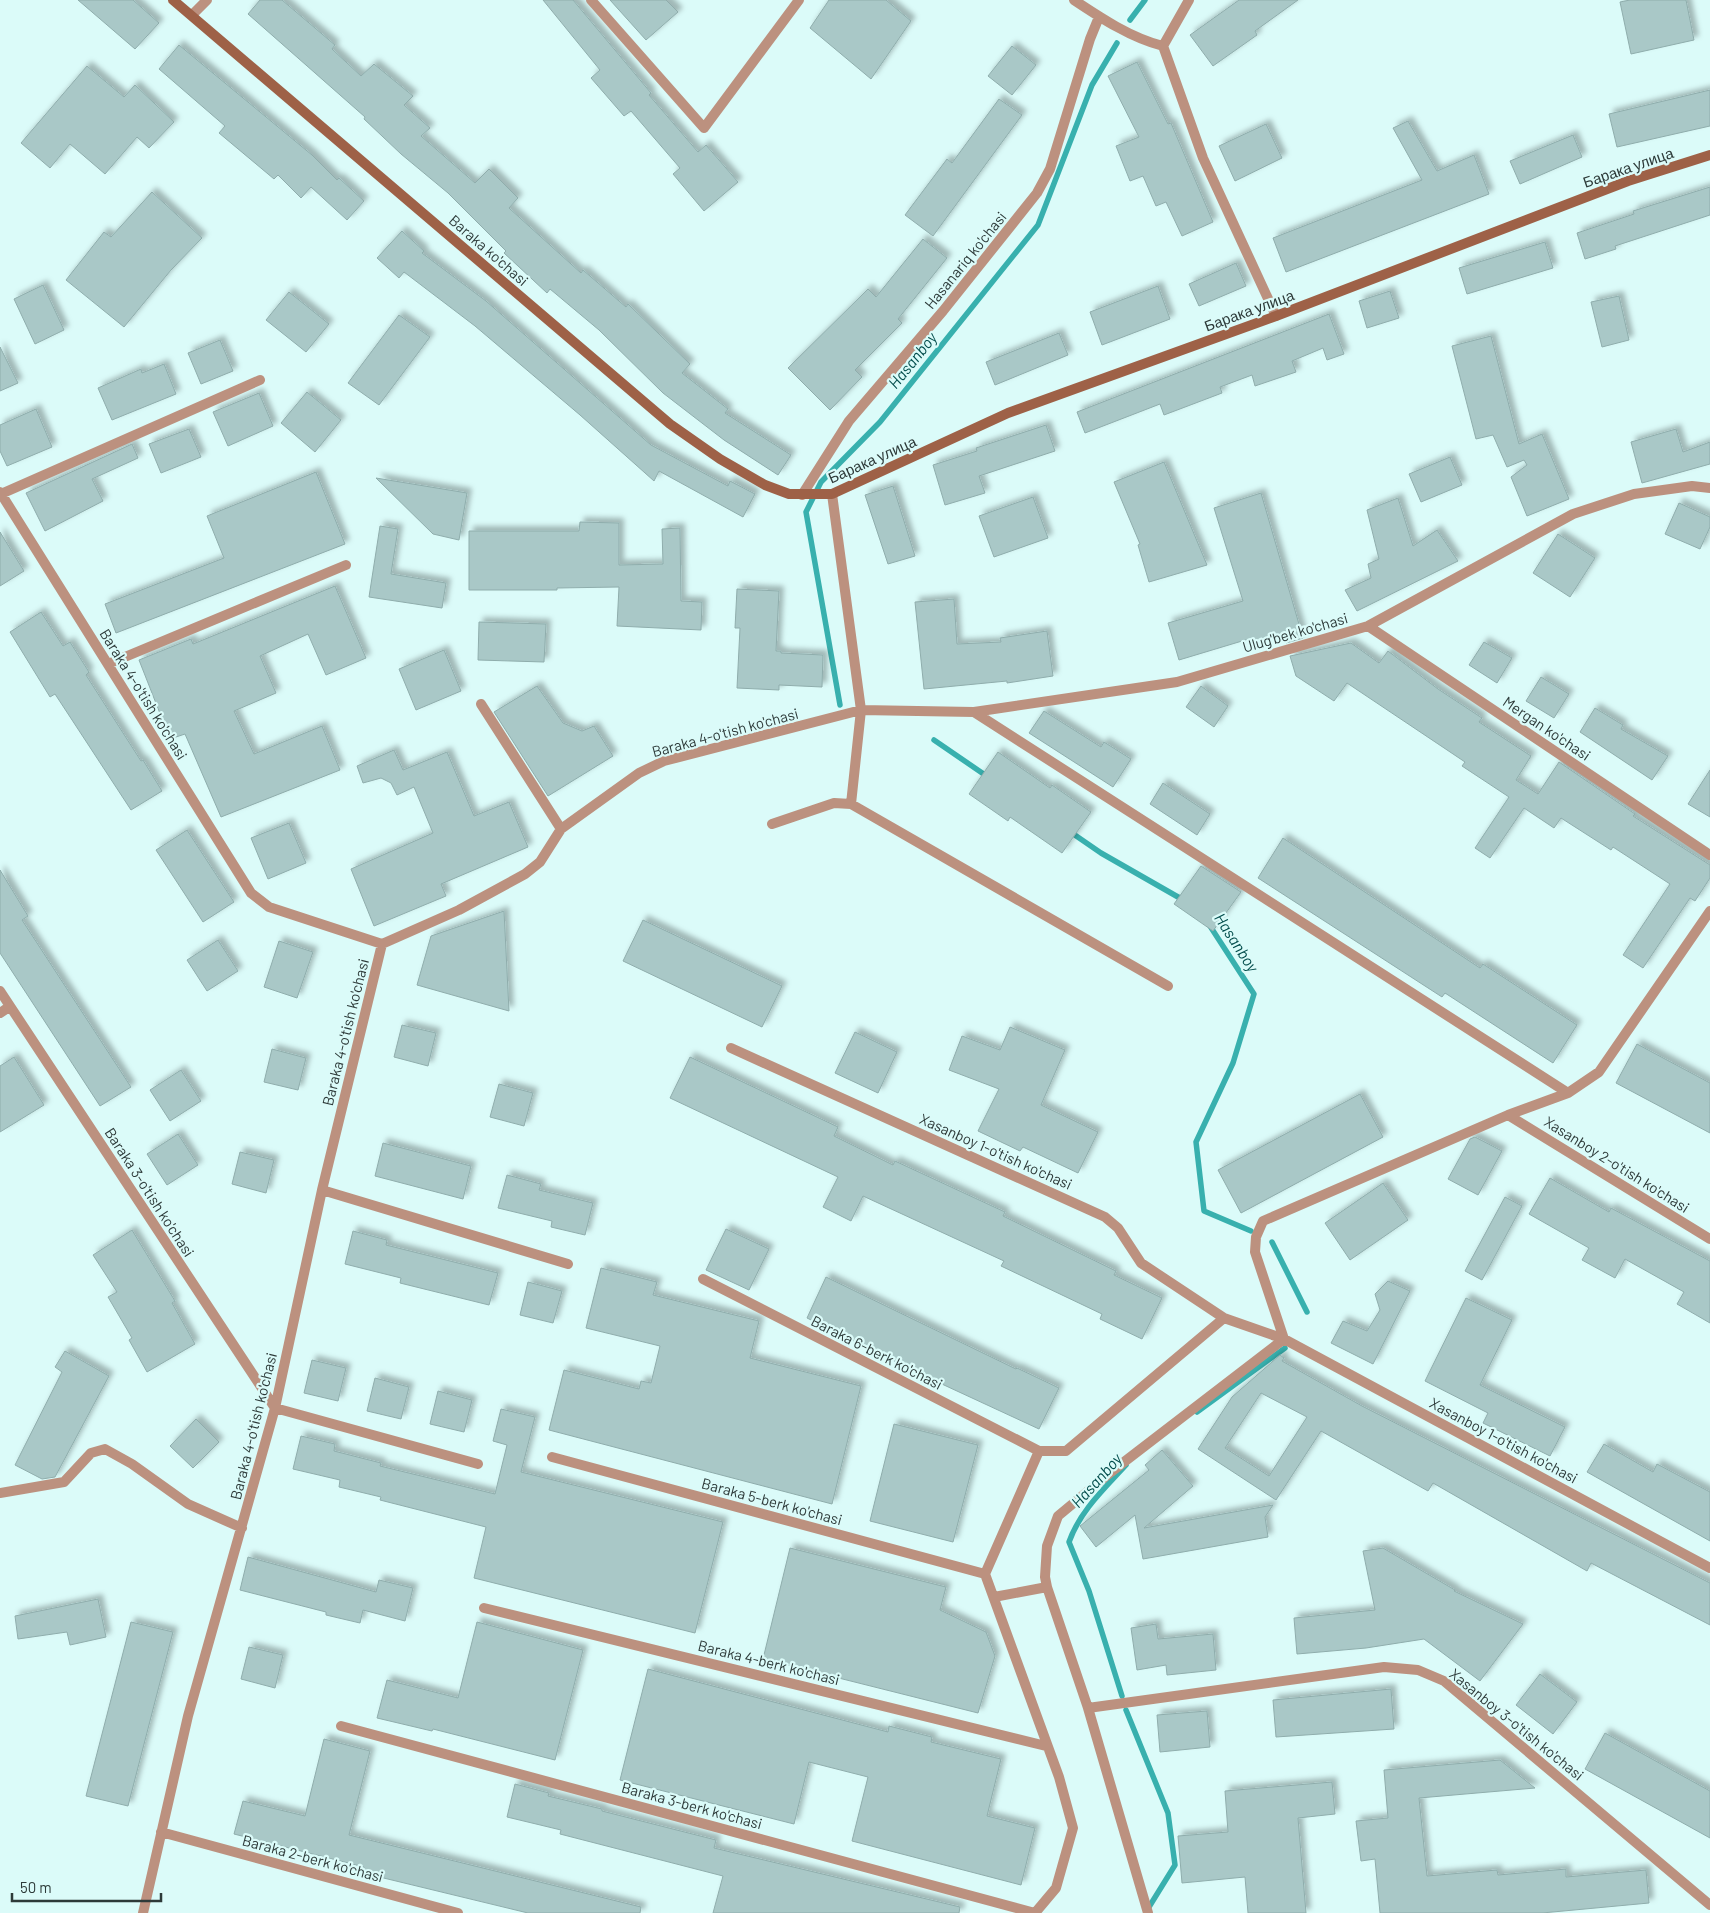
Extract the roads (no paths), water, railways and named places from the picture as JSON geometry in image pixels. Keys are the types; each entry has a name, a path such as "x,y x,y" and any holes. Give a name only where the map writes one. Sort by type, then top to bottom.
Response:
{"main road":[{"name":"Baraka ko'chasi","path":"173,0 670,424 720,460 765,485 789,494 802,495"},
{"name":"Барака улица","path":"802,495 829,494 1008,413 1276,316 1628,181 1710,155"}],"street":[{"path":"192,15 206,0"},
{"path":"591,0 704,128 799,0"},
{"path":"1074,0 1099,17 1146,42 1163,46"},
{"path":"1189,0 1163,46 1203,158 1276,316"},
{"name":"Hasanariq ko'chasi","path":"802,495 849,421 949,304 1037,193 1050,169 1090,39 1099,17"},
{"path":"1,493 260,380"},
{"name":"Ulug'bek ko'chasi","path":"861,710 974,712 1177,682 1368,626 1573,514 1634,494 1692,486 1710,488"},
{"name":"Baraka 4-o'tish ko'chasi","path":"1,493 251,893 268,907 382,944 459,910 526,874 540,862 561,829 639,773 664,761 861,710"},
{"path":"829,494 861,710 851,804"},
{"path":"108,664 346,565"},
{"name":"Mergan ko'chasi","path":"1368,626 1710,855"},
{"path":"481,704 561,829"},
{"path":"974,712 1568,1093"},
{"path":"772,824 834,803 851,804 1168,986"},
{"path":"1148,1913 1088,1708 1047,1587 1047,1546 1058,1516 1111,1472 1284,1339 1255,1252 1256,1237 1263,1221 1508,1116 1568,1093 1600,1072 1710,911"},
{"name":"Baraka 4-o'tish ko'chasi","path":"143,1913 188,1716 275,1408 322,1190 382,944"},
{"name":"Baraka 3-o'tish ko'chasi","path":"0,991 275,1408"},
{"path":"0,1012 9,1007"},
{"name":"Xasanboy 1-o'tish ko'chasi","path":"731,1048 1105,1217 1118,1228 1141,1263 1224,1318 1284,1339 1710,1568"},
{"name":"Xasanboy 2-o'tish ko'chasi","path":"1508,1116 1710,1239"},
{"path":"322,1190 568,1264"},
{"name":"Baraka 6-berk ko'chasi","path":"703,1279 1039,1451"},
{"path":"1035,1913 1056,1888 1073,1828 1059,1777 1046,1746 986,1574 1039,1451 1066,1451 1224,1318"},
{"path":"275,1408 478,1464"},
{"path":"0,1493 64,1482 91,1453 105,1449 132,1464 188,1504 242,1528"},
{"name":"Baraka 5-berk ko'chasi","path":"552,1457 986,1574"},
{"path":"994,1597 1047,1587"},
{"name":"Baraka 4-berk ko'chasi","path":"484,1608 1046,1746"},
{"name":"Xasanboy 3-o'tish ko'chasi","path":"1088,1708 1384,1667 1418,1670 1444,1681 1710,1905"},
{"name":"Baraka 3-berk ko'chasi","path":"341,1726 1035,1913"},
{"name":"Baraka 2-berk ko'chasi","path":"160,1832 458,1913"}],"waterway":[{"name":"Hasanboy","path":"1130,20 1145,0"},
{"name":"Hasanboy","path":"840,705 806,512 821,482 880,422 1038,225 1092,85 1117,43"},
{"name":"Hasanboy","path":"934,740 988,777"},
{"name":"Hasanboy","path":"1069,831 1101,853 1185,901"},
{"name":"Hasanboy","path":"1210,926 1254,994 1233,1063 1196,1142 1204,1211 1251,1231"},
{"name":"Hasanboy","path":"1272,1242 1307,1312"},
{"name":"Hasanboy","path":"1197,1412 1285,1348"},
{"name":"Hasanboy","path":"1122,1696 1089,1591 1069,1542 1086,1510 1126,1465"},
{"name":"Hasanboy","path":"1126,1710 1168,1813 1175,1865 1149,1907"}]}
